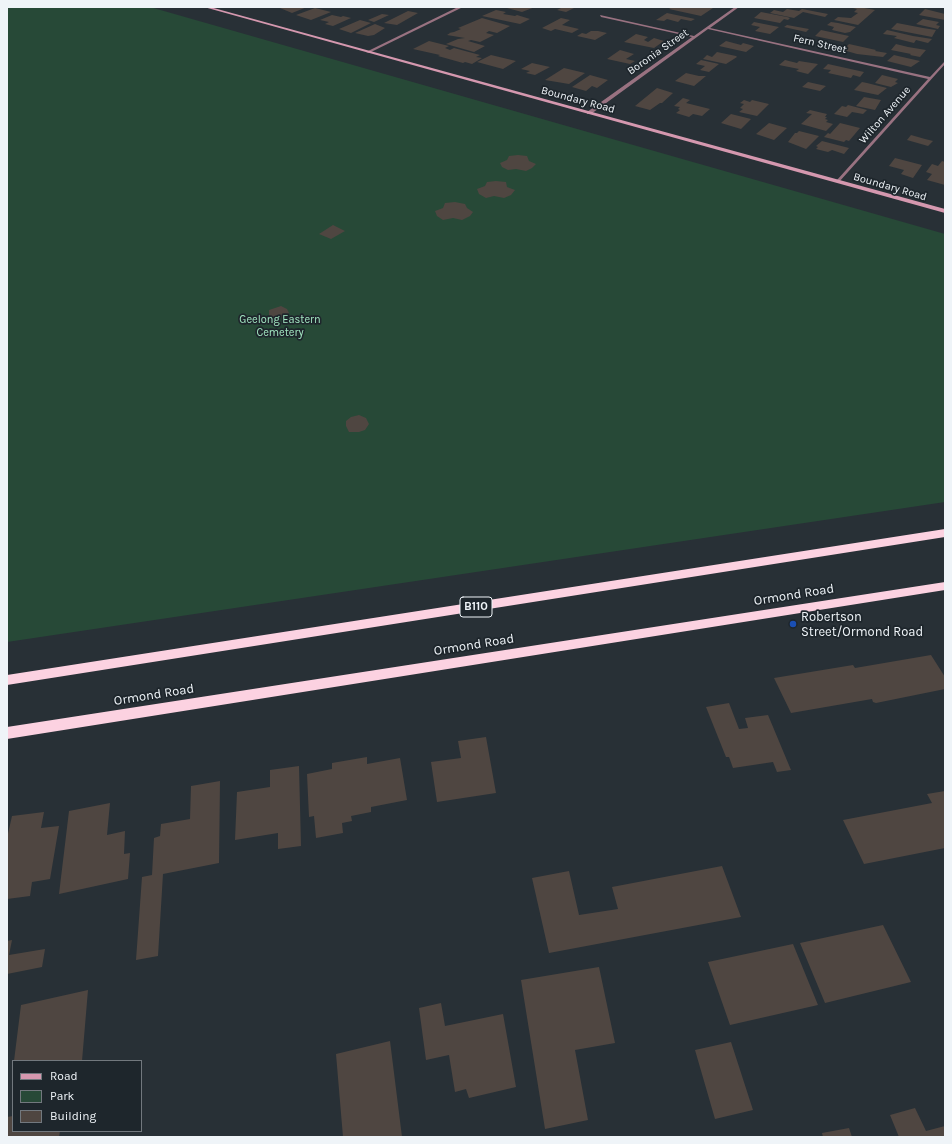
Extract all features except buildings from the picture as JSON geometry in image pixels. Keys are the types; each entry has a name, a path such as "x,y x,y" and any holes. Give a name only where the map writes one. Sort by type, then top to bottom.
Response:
{"highway":[{"name":"B110","path":"7,680 945,533"},
{"name":"Ormond Road","path":"7,733 944,587"}],"main road":[{"name":"Boundary Road","path":"206,7 945,211"}],"street":[{"path":"368,52 461,7"},
{"name":"Boronia Street","path":"589,113 738,7"},
{"path":"600,16 695,37"},
{"name":"Fern Street","path":"707,28 930,78"},
{"name":"Wilton Avenue","path":"839,182 930,78 942,68 945,62"}],"green space":[{"name":"Geelong Eastern Cemetery","path":"7,7 150,7 945,234 945,502 7,642"}],"place":[{"name":"Robertson Street/Ormond Road","path":"793,624"}]}
